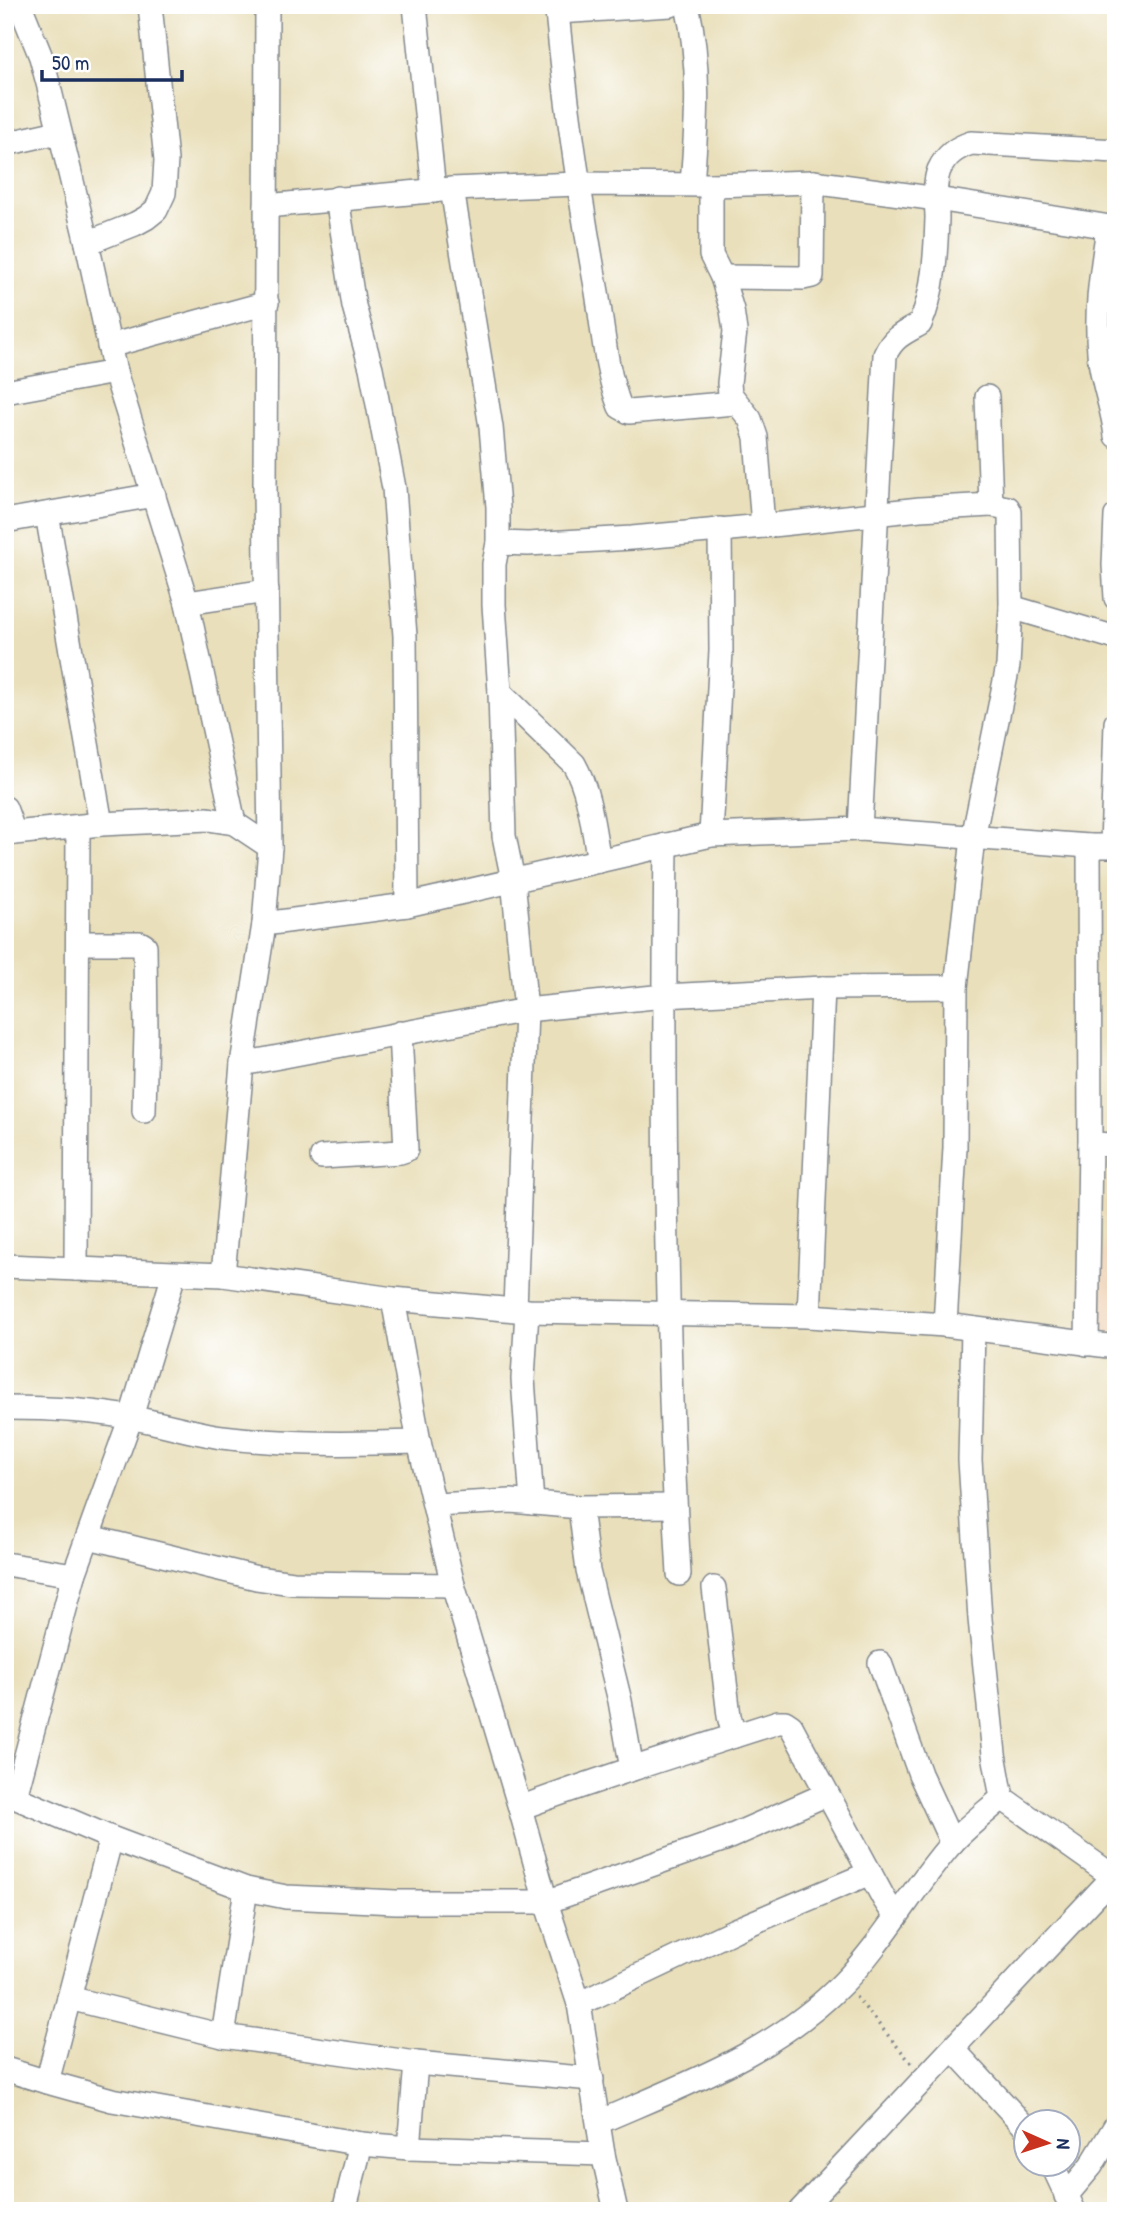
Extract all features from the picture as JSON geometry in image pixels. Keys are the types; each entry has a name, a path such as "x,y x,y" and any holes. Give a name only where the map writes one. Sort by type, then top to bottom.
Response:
{"street":[{"path":"87,243 145,218 156,209 164,193 166,160 150,5"},
{"path":"223,1275 242,1064 264,924 270,847 267,5"},
{"path":"415,5 443,190 491,427 498,506 494,605 500,692 504,836 513,880 526,1010 521,1310 532,1503"},
{"path":"671,5 557,9 565,98 578,184 609,365 620,407 629,412 735,403"},
{"path":"687,5 695,39 701,184 711,255 722,277 735,331 730,394 750,419 756,438 763,526"},
{"path":"16,10 41,57 116,372 187,603 234,823"},
{"path":"5,144 58,132"},
{"path":"860,830 885,355 900,334 920,324 927,310 937,227 935,184 946,157 971,143 1116,151"},
{"path":"266,206 443,190 578,184 813,182 1112,228 1099,289 1097,331 1099,355 1116,436"},
{"path":"722,277 803,278 812,275 813,182"},
{"path":"337,198 354,306 371,368 394,488 405,636 407,905"},
{"path":"109,345 267,303"},
{"path":"5,392 116,372"},
{"path":"987,397 991,505"},
{"path":"5,521 153,495"},
{"path":"498,543 528,544 632,538 876,513 991,505 1008,508 1011,607 1008,666 973,838 956,987 955,1148 945,1325"},
{"path":"47,514 90,826 78,943 76,1269"},
{"path":"1116,516 1116,598"},
{"path":"711,835 721,651 720,529"},
{"path":"187,603 267,592"},
{"path":"1011,607 1116,638"},
{"path":"500,692 574,764 583,784 599,861"},
{"path":"264,924 407,905 711,835 860,830 1114,846 1116,723"},
{"path":"5,808 9,834 208,819 234,823 270,847"},
{"path":"666,845 664,996 668,1315 679,1573"},
{"path":"1087,1344 1090,1144 1089,846"},
{"path":"78,943 140,943 145,946 144,1111"},
{"path":"242,1064 526,1010 664,996 822,988 956,987"},
{"path":"809,1316 822,988"},
{"path":"322,1157 406,1150 400,1032"},
{"path":"1090,1144 1116,1145"},
{"path":"5,1266 223,1275 393,1299 521,1310 809,1316 945,1325 1116,1347"},
{"path":"174,1274 131,1417 74,1575 10,1795 111,1838 246,1889 286,1897 546,1902 725,1839 827,1794"},
{"path":"393,1299 419,1442 453,1585 546,1902 579,2004 603,2154 616,2211"},
{"path":"800,2211 1115,1875 1002,1798 994,1754 980,1619 971,1460 973,1329"},
{"path":"5,1408 52,1409 131,1417 219,1436 268,1441 341,1444 419,1442"},
{"path":"435,1505 494,1502 580,1507 675,1506"},
{"path":"580,1507 588,1571 620,1701 632,1769"},
{"path":"89,1537 257,1578 293,1583 453,1585"},
{"path":"5,1564 74,1575"},
{"path":"714,1588 729,1716 734,1736"},
{"path":"880,1663 920,1774 952,1843"},
{"path":"520,1808 632,1769 785,1721 791,1726 884,1899 897,1917"},
{"path":"599,2122 710,2073 790,2029 843,1983 952,1843 1002,1798"},
{"path":"47,2082 111,1838"},
{"path":"579,2004 735,1930 870,1873"},
{"path":"223,2036 246,1889"},
{"path":"69,1998 223,2036 416,2063 592,2079"},
{"path":"953,2049 1012,2112"},
{"path":"409,2148 416,2063"},
{"path":"5,2069 112,2101 361,2144 603,2154"},
{"path":"1070,2203 1116,2125"},
{"path":"344,2211 361,2144"},
{"path":"1058,2178 1070,2203"}],"path":[{"path":"843,1983 925,2079"}],"shaded area":[{"path":"1108,1154 1116,1154 1116,1334 1100,1328"}]}
